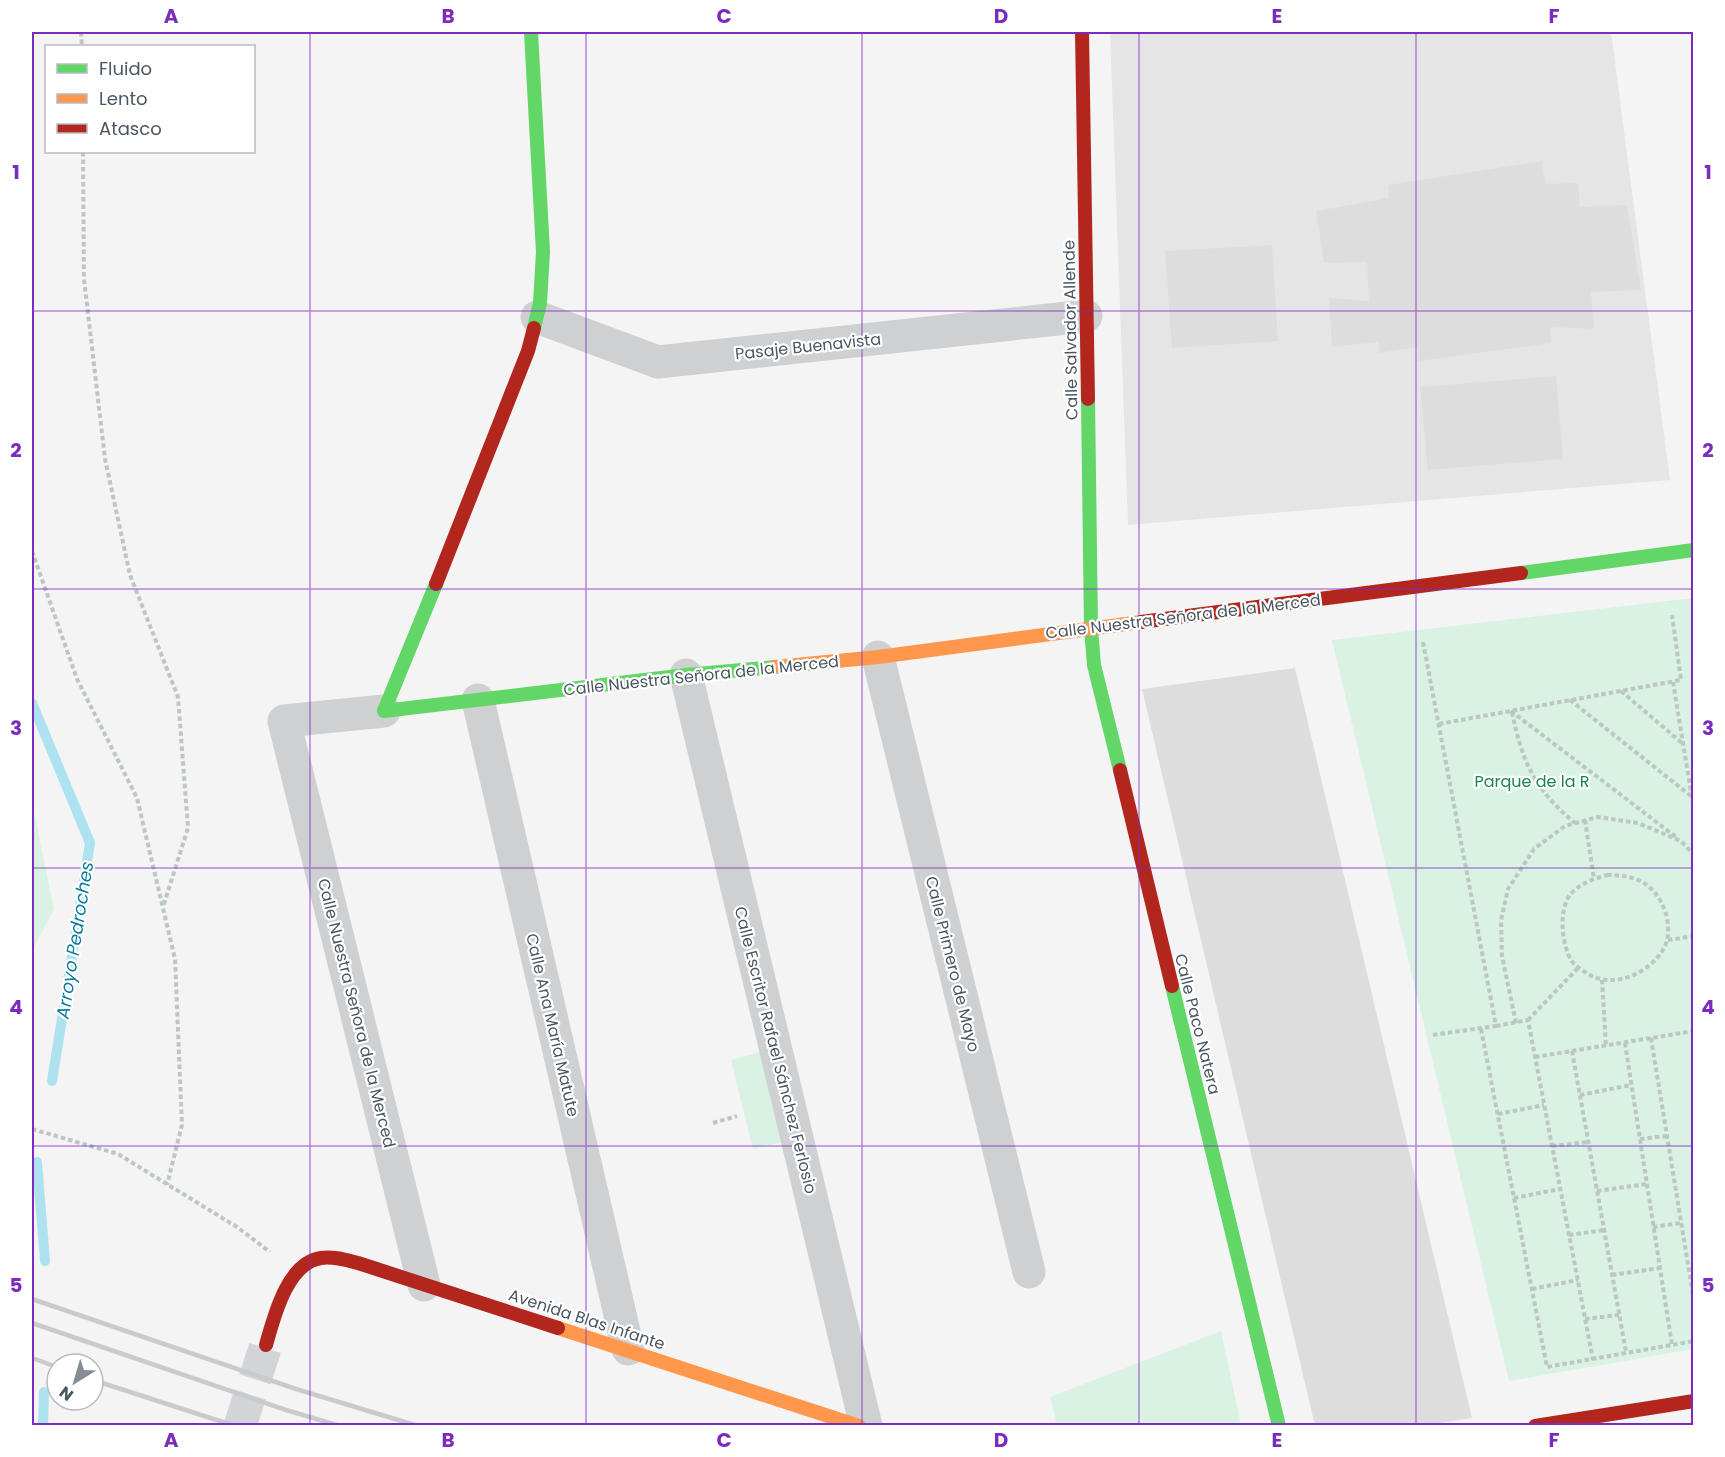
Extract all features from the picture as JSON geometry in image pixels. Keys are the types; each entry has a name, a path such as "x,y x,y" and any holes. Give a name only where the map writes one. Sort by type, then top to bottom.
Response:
{"street":[{"path":"384,711 524,362 537,317 543,252 531,32"},
{"name":"Calle Salvador Allende","path":"1082,32 1091,628"},
{"name":"Pasaje Buenavista","path":"537,317 658,362 1086,316"},
{"name":"Calle Nuestra Señora de la Merced","path":"424,1285 284,721 686,675 878,657 1694,550"},
{"name":"Calle Paco Natera","path":"1091,628 1094,665 1279,1425"},
{"name":"Calle Primero de Mayo","path":"878,657 1029,1272"},
{"name":"Calle Escritor Rafael Sánchez Ferlosio","path":"686,675 866,1425"},
{"name":"Calle Ana María Matute","path":"478,700 628,1350"},
{"name":"Avenida Blas Infante","path":"301,1268 317,1259 343,1260 859,1425"},
{"path":"266,1345 282,1298 301,1268"},
{"path":"1535,1425 1694,1401"}],"path":[{"path":"83,153 84,279 105,459 130,575 178,697 188,828 163,907"},
{"path":"32,552 78,679 137,798 175,959 182,1125 167,1185"},
{"path":"1438,724 1681,680 1672,615"},
{"path":"1423,642 1496,1026"},
{"path":"1673,682 1694,810"},
{"path":"1621,691 1683,743"},
{"path":"1570,700 1691,796"},
{"path":"1511,711 1523,757 1535,781 1558,809 1575,823"},
{"path":"1511,711 1681,841 1694,855"},
{"path":"1516,1023 1502,956 1501,920 1508,889 1534,849 1565,826 1598,817 1638,823 1681,841"},
{"path":"1585,820 1594,879"},
{"path":"1607,874 1627,875 1646,883 1661,899 1667,920 1668,940 1657,958 1637,974 1615,982 1594,979 1572,962 1564,940 1563,918 1569,897 1585,883 1607,874"},
{"path":"1668,940 1694,936"},
{"path":"1432,1035 1528,1020 1579,967"},
{"path":"1602,980 1606,1046"},
{"path":"1528,1020 1593,1360"},
{"path":"1481,1029 1547,1367 1694,1341"},
{"path":"1535,1057 1694,1031"},
{"path":"1651,1038 1694,1301"},
{"path":"1625,1043 1672,1345"},
{"path":"1572,1051 1626,1352"},
{"path":"1580,1095 1631,1085"},
{"path":"1498,1114 1544,1105"},
{"path":"713,1123 737,1116"},
{"path":"32,1129 118,1154 301,1268"},
{"path":"1640,1139 1667,1136"},
{"path":"1552,1146 1589,1142"},
{"path":"1597,1191 1647,1184"},
{"path":"1514,1198 1560,1189"},
{"path":"1653,1227 1681,1223"},
{"path":"1569,1235 1604,1230"},
{"path":"1612,1275 1660,1268"},
{"path":"1532,1289 1578,1280"},
{"path":"1585,1318 1619,1315"}],"shaded area":[{"path":"1110,32 1611,32 1670,480 1128,525"}],"green space":[{"name":"Parque de la R","path":"1693,598 1693,1349 1509,1381 1332,640"},
{"path":"32,802 54,909 32,951"},
{"path":"764,1051 786,1141 753,1149 731,1060"},
{"path":"1221,1331 1241,1425 1057,1425 1050,1397"}],"building":[{"path":"1542,161 1545,184 1578,183 1580,207 1627,205 1641,290 1591,292 1594,329 1550,327 1551,343 1419,361 1417,347 1379,353 1378,342 1332,347 1329,298 1369,301 1367,262 1324,263 1316,211 1389,198 1388,185"},
{"path":"1272,245 1278,341 1172,348 1165,251"},
{"path":"1556,376 1563,459 1428,470 1420,387"},
{"path":"1295,668 1472,1418 1420,1426 1315,1426 1142,689"}],"waterway":[{"name":"Arroyo Pedroches","path":"32,703 90,843 52,1081"},
{"name":"Arroyo Pedroches","path":"37,1162 45,1261"},
{"name":"Arroyo Pedroches","path":"43,1426 44,1392"}],"tunnel":[{"path":"240,1426 266,1345"}],"railway":[{"path":"32,1299 296,1389 418,1426"},
{"path":"32,1323 286,1410 340,1426"},
{"path":"32,1358 45,1363"},
{"path":"105,1384 235,1426"}],"traffic: fast":[{"path":"531,32 543,252 540,303 534,328"},
{"path":"1088,399 1091,628 1094,665 1120,770"},
{"path":"1521,573 1694,550"},
{"path":"436,584 384,711 686,675 775,667"},
{"path":"1172,986 1279,1426"}],"traffic: slow":[{"path":"775,667 878,657 1141,622"},
{"path":"558,1328 859,1426"}],"traffic: jam":[{"path":"1082,32 1088,399"},
{"path":"436,584 528,351 534,328"},
{"path":"1141,622 1521,573"},
{"path":"1120,770 1172,986"},
{"path":"266,1345 278,1306 291,1280 309,1262 321,1258 358,1263 558,1328"},
{"path":"1535,1426 1694,1401"}]}
